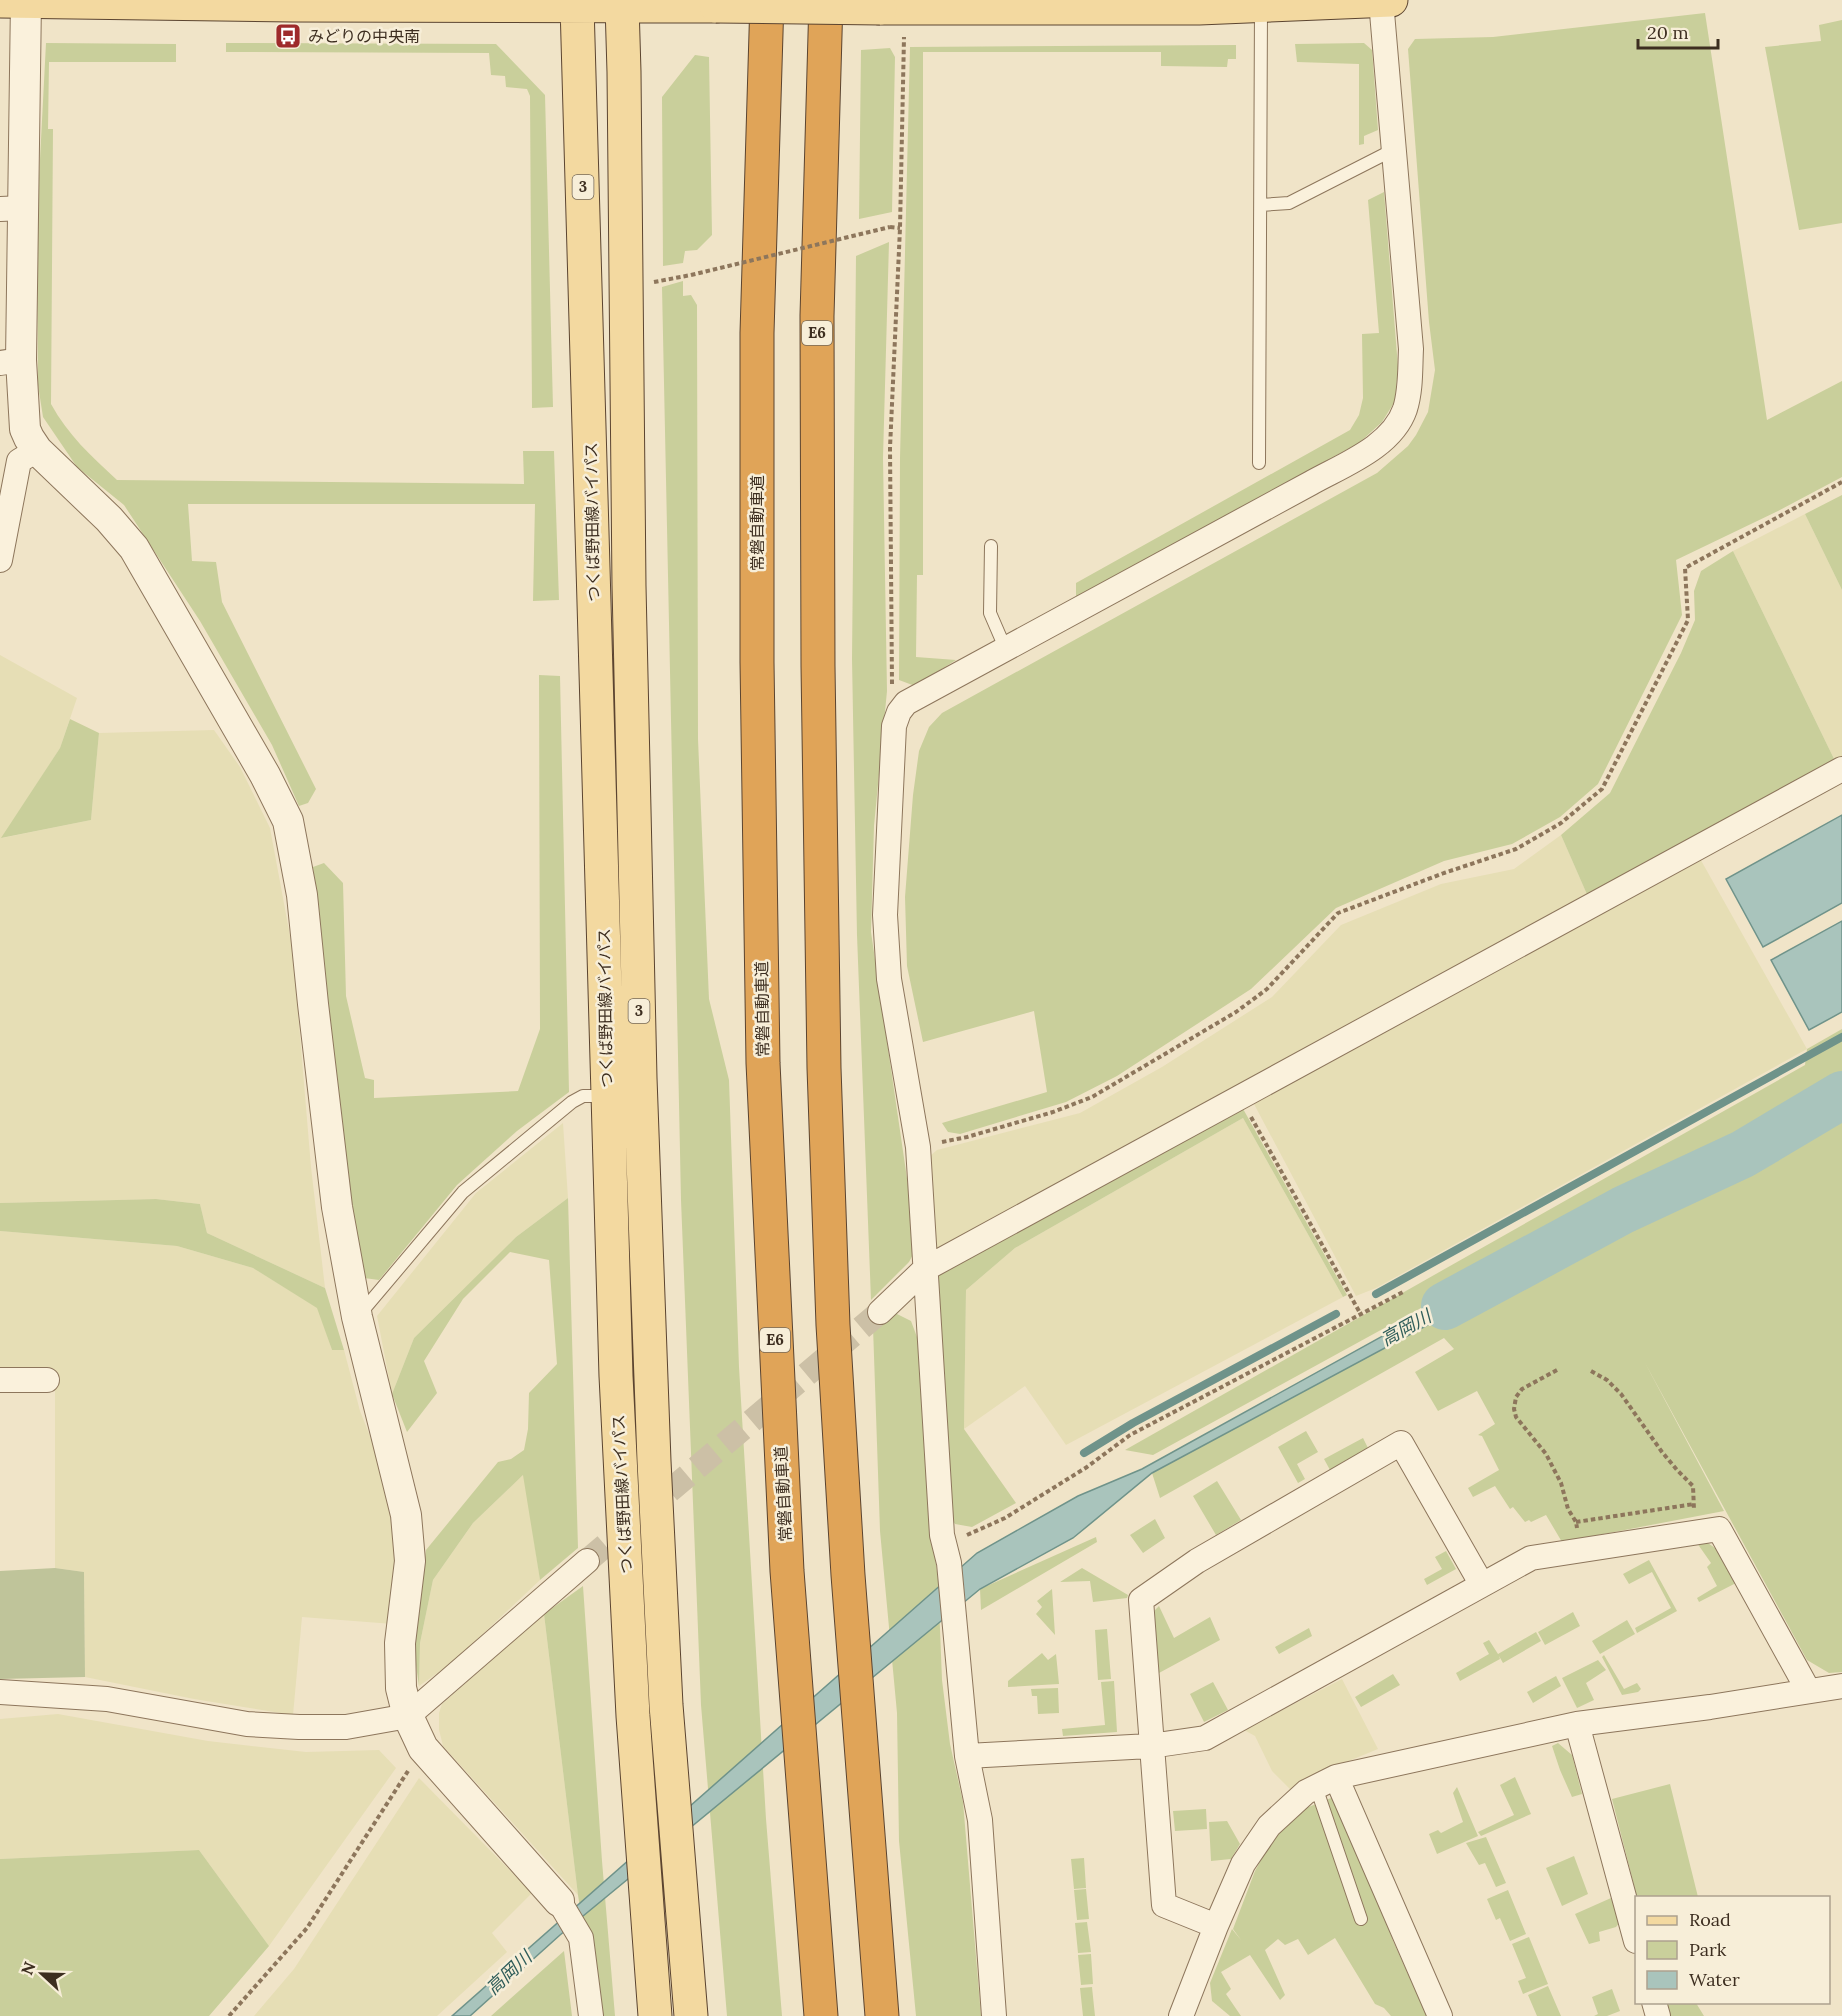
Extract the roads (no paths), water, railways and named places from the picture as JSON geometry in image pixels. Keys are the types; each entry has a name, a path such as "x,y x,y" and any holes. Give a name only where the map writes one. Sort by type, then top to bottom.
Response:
{"highway":[{"name":"常磐自動車道","path":"767,0 757,333 757,650 763,1063 787,1571 821,2016"},
{"name":"E6","path":"826,0 817,316 818,666 824,1068 834,1325 847,1563 882,2016"}],"main road":[{"path":"17,1 293,5 621,2 880,8 1199,8 1391,0"},
{"name":"つくば野田線バイパス","path":"578,2 616,1376 631,1681 655,2016"},
{"name":"つくば野田線バイパス","path":"621,2 629,586 641,1102 654,1461 666,1705 691,2016"}],"street":[{"path":"994,2016 980,1820 967,1756 949,1563 942,1535 918,1147 889,979 885,915 894,726 899,712 906,703 1360,456 1388,435 1404,411 1409,389 1411,349 1381,0"},
{"path":"0,560 19,459 29,438 25,429 11,362 17,1"},
{"path":"19,459 109,519 134,548 266,775 288,821 302,895 337,1208 357,1317 406,1515 410,1561 400,1643 400,1677 408,1716 423,1748 560,1901 581,1938 591,2016"},
{"path":"880,1312 925,1269 1842,769"},
{"path":"0,1380 47,1380"},
{"path":"1216,1926 1164,1905 1150,1746 1141,1600 1197,1561 1401,1443 1482,1586"},
{"path":"967,1756 1150,1746 1205,1738 1531,1558 1719,1529 1808,1690"},
{"path":"0,1692 107,1699 247,1724 346,1727 408,1716 587,1562"},
{"path":"1181,2016 1216,1926 1244,1864 1269,1826 1306,1792 1326,1782 1577,1724 1710,1707 1842,1686"},
{"path":"1577,1724 1635,1937"},
{"path":"1326,1782 1440,2016"}],"lane":[{"path":"1259,463 1261,6"},
{"path":"1261,205 1289,203 1393,150"},
{"path":"992,546 990,614 1006,650"},
{"path":"357,1317 463,1192 572,1102 583,1096 607,1096"},
{"path":"1326,1782 1361,1919"}],"water":[{"path":"1842,815 1842,903 1763,947 1726,879"},
{"path":"1842,921 1842,1012 1809,1030 1771,960"},
{"path":"1502,1270 1504,1284 1152,1473 1073,1538 980,1589 560,1935 470,2016 452,2016 977,1553 1078,1496 1142,1469"}],"waterway":[{"path":"1376,1294 1842,1037"},
{"name":"高岡川","path":"1445,1306 1623,1210 1743,1154 1842,1095"},
{"path":"1084,1453 1133,1423 1336,1314"}],"tunnel":[{"path":"587,1561 880,1312"}],"place":[{"name":"みどりの中央南","path":"288,36"}]}
